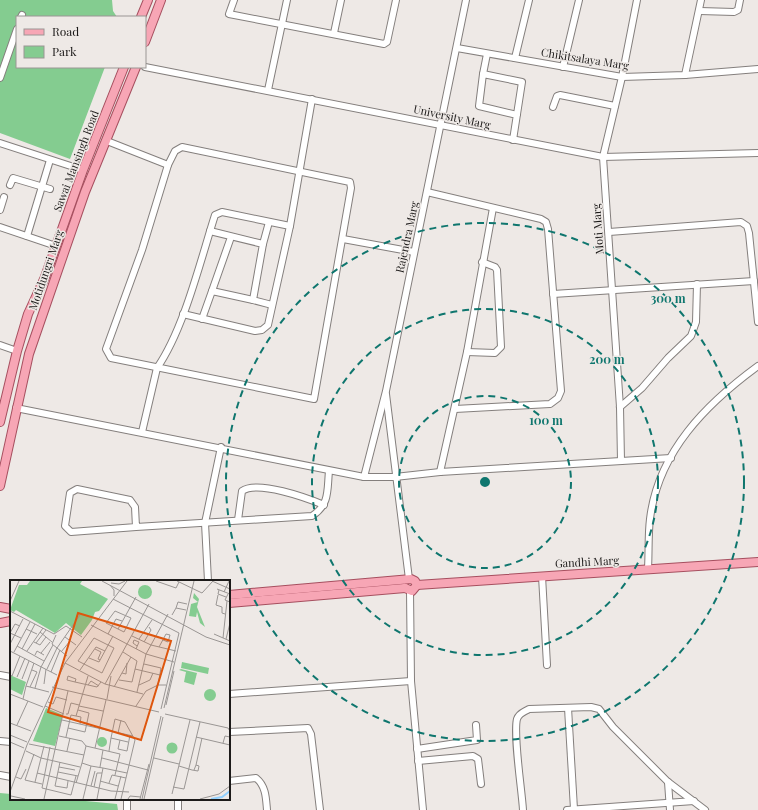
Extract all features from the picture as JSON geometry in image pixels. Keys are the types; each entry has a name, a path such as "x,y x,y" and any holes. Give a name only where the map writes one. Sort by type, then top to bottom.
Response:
{"main road":[{"path":"141,16 148,0"},
{"path":"146,39 161,0"},
{"name":"Sawai Mansingh Road","path":"0,422 17,351 28,314 56,246 83,170 124,68"},
{"name":"Motidungri Marg","path":"0,486 29,354 86,192 136,68"},
{"name":"Gandhi Marg","path":"408,585 414,590 417,585 624,572 648,568 758,562"},
{"path":"230,595 408,585"},
{"path":"230,603 408,585"},
{"path":"0,607 10,609"},
{"path":"0,610 10,609"},
{"path":"0,623 10,621"}],"street":[{"path":"234,0 229,14 384,44 387,42 396,0"},
{"path":"268,90 287,0"},
{"path":"334,34 341,0"},
{"name":"Rajendra Marg","path":"364,477 386,391 466,0"},
{"path":"515,58 529,0"},
{"path":"563,67 579,0"},
{"name":"Moti Marg","path":"622,461 620,407 603,157 622,77 637,0"},
{"path":"685,75 700,11 701,0"},
{"path":"700,11 734,12 738,10 740,0"},
{"path":"0,78 16,32"},
{"name":"Chikitsalaya Marg","path":"457,48 622,77 685,75 758,69"},
{"path":"487,54 479,106 517,115"},
{"name":"University Marg","path":"146,67 603,157 758,153"},
{"path":"483,74 522,82 513,140"},
{"path":"553,107 557,96 560,95 615,106"},
{"path":"183,314 255,331 262,330 268,325 290,226 298,171 312,99"},
{"path":"107,141 168,165"},
{"path":"0,143 83,170"},
{"path":"182,147 188,147 350,182 351,188 343,239 314,399 111,358 106,349 142,250 168,165 175,151 182,147"},
{"path":"27,236 50,160"},
{"path":"10,185 13,178 50,189"},
{"path":"427,192 541,219 546,222 548,229 561,391 558,398 550,404 455,409"},
{"path":"0,210 4,197"},
{"path":"440,472 467,352 482,262 493,208"},
{"path":"142,432 156,368 162,361 183,314 215,215 222,212 290,226"},
{"path":"253,300 263,244 269,222"},
{"path":"609,232 740,222 747,226 758,322"},
{"path":"0,228 56,246"},
{"path":"210,231 263,244"},
{"path":"202,319 231,237"},
{"path":"343,239 414,252"},
{"path":"467,352 495,353 501,347 497,270 495,266 482,262"},
{"path":"554,294 754,280"},
{"path":"620,407 642,388 668,358 691,336 696,322 698,284"},
{"path":"212,291 272,305"},
{"path":"0,345 17,351"},
{"path":"648,568 650,519 658,486 670,458 685,434 708,406 758,366"},
{"path":"386,391 408,585 411,681 423,810"},
{"path":"16,408 221,447 329,471 364,477 395,477 440,472 670,458"},
{"path":"208,580 205,522 221,447"},
{"path":"136,527 135,508 130,500 77,489 70,493 65,526 71,532 312,516 324,505 329,471"},
{"path":"238,520 242,491 252,487 290,494 324,505"},
{"path":"542,576 547,665"},
{"path":"0,675 10,677"},
{"path":"230,694 411,681"},
{"path":"523,810 517,735 517,720 520,714 529,709 591,707 599,710 613,727 668,782 705,810"},
{"path":"568,708 574,809"},
{"path":"417,749 477,740 476,725"},
{"path":"230,732 308,728 311,734 320,810"},
{"path":"0,741 10,742"},
{"path":"418,761 473,756 478,760 482,784"},
{"path":"0,776 10,777"},
{"path":"230,781 256,778 261,782 264,788 267,810"},
{"path":"668,782 670,807"},
{"path":"567,810 670,807 694,802"}],"green space":[{"path":"0,0 112,0 113,11 116,16 16,16 16,68 105,68 70,159 0,133"},
{"path":"0,793 10,794 10,800 75,800 117,804 118,810 0,810"}]}
